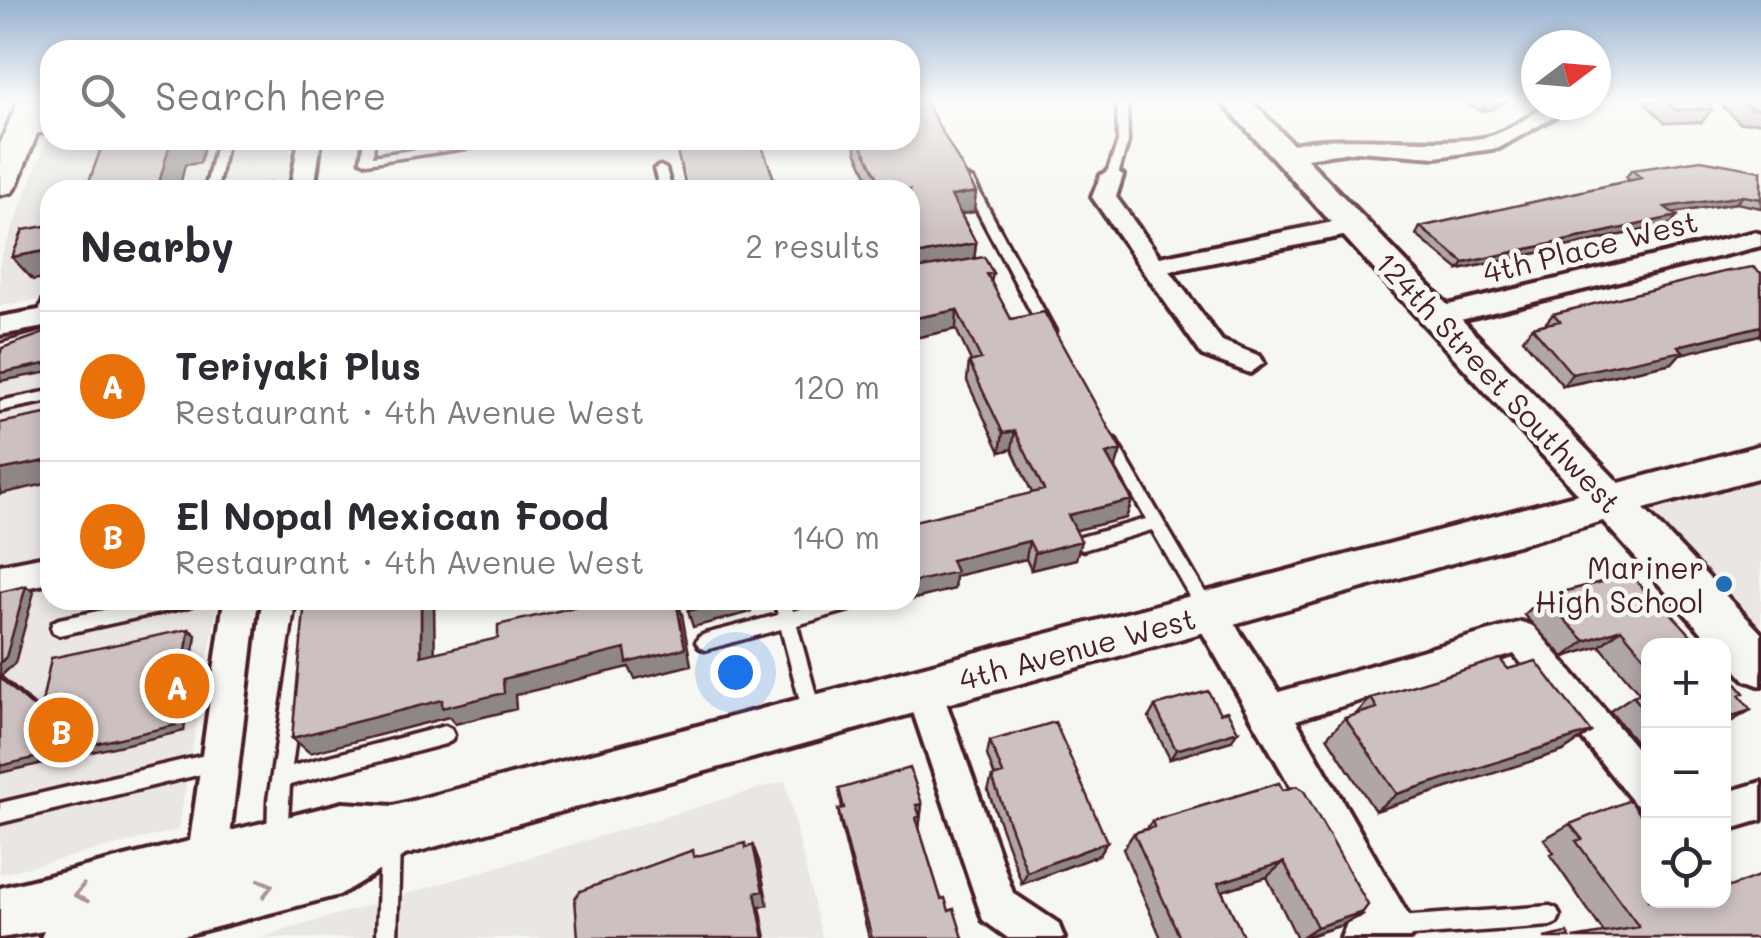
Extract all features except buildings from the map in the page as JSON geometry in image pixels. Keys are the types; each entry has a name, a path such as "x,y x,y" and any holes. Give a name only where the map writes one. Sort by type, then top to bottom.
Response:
{"main road":[{"path":"0,185 23,145"}],"street":[{"name":"124th Street Southwest","path":"1275,145 1440,316 1761,665"},
{"path":"1284,154 1352,145"},
{"path":"1368,145 1436,150 1477,145"},
{"path":"299,180 307,150"},
{"path":"1112,175 1104,197 1212,348 1250,363"},
{"path":"1154,266 1354,226"},
{"name":"4th Place West","path":"1440,316 1755,240"},
{"path":"1,338 40,321"},
{"name":"4th Avenue West","path":"0,915 343,829 392,832 1761,461"},
{"path":"0,579 40,571"},
{"path":"206,862 240,610"},
{"path":"1209,613 1271,711 1378,932"},
{"path":"1271,711 1521,636 1641,782"},
{"path":"923,688 947,748 997,906 1043,938"},
{"path":"1731,810 1761,801"},
{"name":"4th Avenue West","path":"69,938 339,868 392,832"}],"lane":[{"path":"1112,175 1122,145"},
{"path":"213,180 220,150"},
{"path":"368,150 367,160 432,150"},
{"path":"660,169 663,180"},
{"path":"962,170 1056,346"},
{"path":"994,266 1010,263"},
{"path":"0,406 40,398"},
{"path":"1103,429 1209,613"},
{"path":"1083,543 1156,523"},
{"path":"59,628 141,610"},
{"path":"277,843 305,610"},
{"path":"785,610 813,718"},
{"path":"705,642 824,610"},
{"path":"282,778 445,736"},
{"path":"0,813 218,761"},
{"path":"387,938 392,832"},
{"path":"1378,932 1550,916"}],"shaded area":[{"path":"43,150 291,150 287,180 40,180 40,300 0,306 0,260"},
{"path":"40,329 40,610 216,610 178,830 0,874 0,335"},
{"name":"Mariner High School","path":"1761,461 1761,665 1612,503"},
{"path":"785,781 822,938 259,938"}],"place":[{"name":"Mariner High School","path":"1724,584"},
{"name":"Teriyaki Plus","path":"177,686"},
{"name":"El Nopal Mexican Food","path":"61,730"}]}
